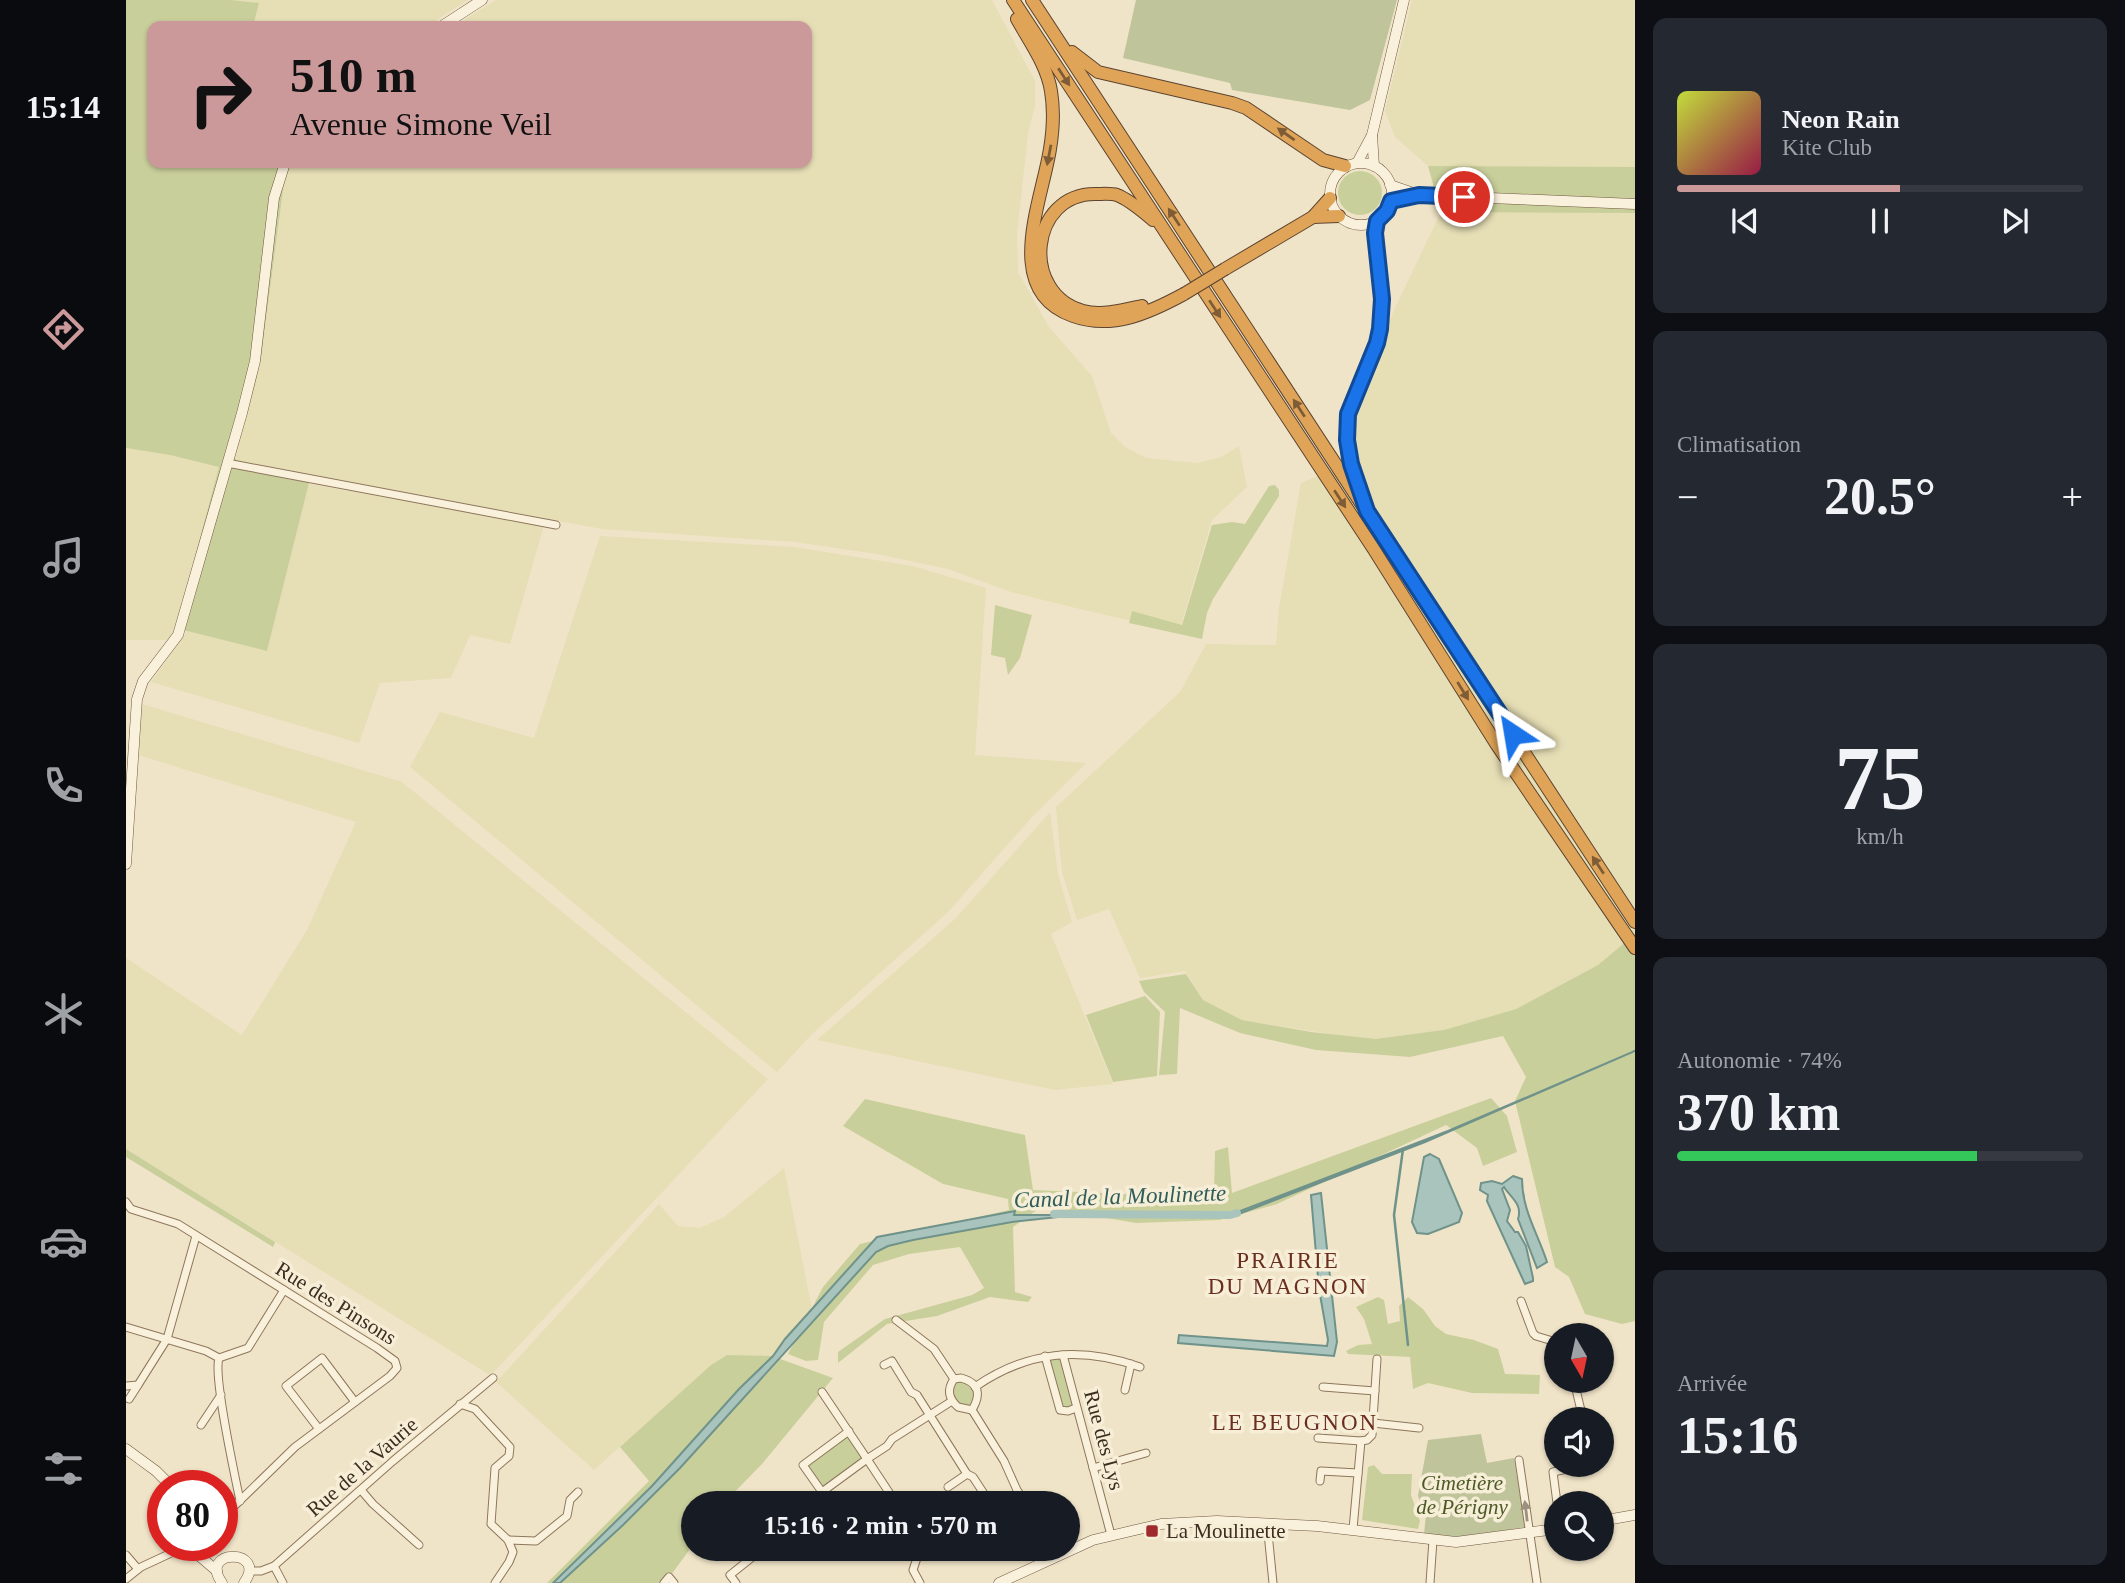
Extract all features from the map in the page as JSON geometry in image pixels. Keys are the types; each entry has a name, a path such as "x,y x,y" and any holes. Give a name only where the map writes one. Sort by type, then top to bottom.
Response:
{"highway":[{"path":"1006,0 1039,59 1051,89 1051,149 1030,247 1030,265 1037,286 1048,301 1065,313 1099,323 1156,309 1313,217 1330,198"},
{"path":"1013,0 1373,548 1497,745 1635,948"},
{"path":"1032,0 1635,922"},
{"path":"1056,37 1088,67 1098,72 1232,103 1257,114 1324,160 1351,165"},
{"path":"1162,227 1115,194 1090,194 1074,198 1059,208 1047,223 1040,245 1040,261 1045,279 1055,293 1083,311 1099,313 1124,310 1179,296"},
{"path":"1313,217 1339,216"},
{"path":"1367,511 1351,464 1346,425 1380,329 1382,299 1375,248 1377,221"}],"street":[{"path":"450,21 482,0"},
{"path":"1374,166 1372,135 1404,0"},
{"path":"1351,165 1374,166 1381,170 1390,185 1391,201 1387,211 1377,221 1355,225 1339,216 1332,207 1330,198 1332,181 1351,165 1372,135"},
{"path":"126,864 137,699 143,681 178,635 227,463 255,361 274,198 283,168"},
{"path":"1390,185 1419,195"},
{"path":"1391,201 1419,195 1635,204"},
{"path":"227,463 556,524"},
{"name":"Rue des Pinsons","path":"128,1207 178,1224 395,1361 397,1368 390,1376 295,1447 240,1501"},
{"path":"129,1399 167,1339 196,1236"},
{"path":"126,1327 206,1351 219,1358 248,1348 284,1290"},
{"path":"1521,1301 1532,1333 1544,1338"},
{"path":"896,1320 934,1349 954,1379"},
{"path":"975,1387 1003,1369 1045,1356 1084,1353 1117,1359 1140,1367"},
{"name":"Rue des Lys","path":"1062,1355 1111,1535"},
{"path":"1045,1356 1060,1410 1076,1408"},
{"path":"219,1358 219,1405 240,1501"},
{"path":"318,1429 286,1387 322,1358 355,1402"},
{"path":"1318,1438 1362,1441 1372,1435 1377,1359"},
{"path":"884,1365 892,1361 967,1474 974,1477 983,1491"},
{"path":"1125,1390 1131,1364"},
{"name":"Rue de la Vaurie","path":"249,1571 261,1571 274,1566 493,1378"},
{"path":"954,1379 967,1380 975,1387 979,1394 972,1410"},
{"path":"954,1379 949,1390 952,1401 958,1407 972,1410 1004,1461 1018,1491"},
{"path":"126,1386 136,1388"},
{"path":"1323,1387 1375,1391"},
{"path":"822,1392 889,1491"},
{"path":"849,1431 803,1465 822,1492 887,1446 892,1438 952,1401"},
{"path":"460,1404 475,1409 510,1447 509,1456 495,1468 491,1524 508,1540 513,1552 495,1583"},
{"path":"201,1425 219,1405"},
{"path":"1373,1423 1419,1428"},
{"path":"1353,1529 1362,1441"},
{"path":"126,1449 155,1470"},
{"path":"1093,1468 1146,1453"},
{"path":"1519,1460 1536,1583"},
{"path":"1320,1481 1321,1471 1358,1474"},
{"path":"948,1487 967,1474"},
{"path":"361,1490 419,1545"},
{"path":"508,1540 536,1541 567,1516 570,1500 578,1492"},
{"path":"1614,1519 1635,1515"},
{"path":"1080,1544 1161,1524 1217,1521 1353,1529 1433,1540 1476,1541 1544,1531"},
{"path":"1268,1523 1273,1583"},
{"path":"1430,1583 1433,1540"},
{"path":"126,1555 138,1569"},
{"path":"238,1558 247,1565 249,1571 244,1583"},
{"path":"126,1579 154,1561"},
{"path":"205,1561 217,1571 222,1583"},
{"path":"217,1571 222,1561"},
{"path":"736,1583 730,1575 748,1561"},
{"path":"916,1561 913,1570 920,1583"},
{"path":"999,1583 1038,1561"},
{"path":"274,1566 283,1583"}],"shaded area":[{"path":"231,0 468,0 435,21 254,21 258,4"},
{"path":"496,0 992,0 1035,81 1035,106 1028,134 1017,234 1018,272 1049,327 1092,376 1111,433 1125,447 1146,458 1197,463 1221,457 1239,446 1247,487 1212,520 1179,632 1011,592 948,569 877,554 795,542 602,529 237,462 233,454 261,358 288,168 812,168 812,21 462,21"},
{"path":"1412,0 1635,0 1635,934 1598,965 1516,1009 1444,1030 1380,1042 1242,1020 1203,1000 1185,971 1140,978 1109,909 1077,920 1062,872 1056,807 1180,692 1206,644 1276,645 1279,608 1301,483 1358,459 1354,432 1356,401 1394,310 1441,212 1428,166 1395,137 1385,111"},
{"path":"126,448 220,467 171,640 126,640"},
{"path":"309,484 544,525 510,644 470,635 451,678 380,683 359,743 151,682 187,631 267,651"},
{"path":"600,536 794,547 913,566 986,588 975,755 1086,763 1032,817 948,912 812,1034 777,1072 410,767 440,712 534,738"},
{"path":"142,704 402,782 768,1079 493,1373 488,1374 126,1149 126,958 242,1035 307,930 356,822 138,755"},
{"path":"1050,812 1058,874 1072,922 1051,934 1113,1084 1055,1090 817,1040 956,918"},
{"path":"784,1168 812,1309 772,1356 727,1355 711,1365 594,1470 496,1382 659,1204 678,1226 700,1228 724,1217"}],"green space":[{"path":"126,0 231,0 259,3 254,21 147,21 147,168 288,168 261,358 233,454 237,462 311,475 267,651 187,631 175,631 219,467 126,448"},
{"path":"1136,0 1397,0 1370,100 1350,110 1232,90 1230,83 1123,58"},
{"path":"1428,166 1635,167 1635,213 1441,212"},
{"path":"1360,171 1375,178 1382,193 1375,208 1360,215 1345,208 1338,193 1345,178"},
{"path":"1275,485 1279,496 1213,599 1202,639 1129,623 1132,611 1182,625 1212,525 1232,522 1245,524 1269,486"},
{"path":"995,605 1032,615 1020,658 1008,675 1005,658 991,655"},
{"path":"1635,934 1635,1321 1622,1324 1585,1314 1569,1277 1555,1267 1515,1101 1526,1077 1503,1036 1410,1057 1316,1050 1240,1033 1180,1008 1177,1074 1159,1075 1165,1012 1144,992 1139,981 1186,974 1203,1000 1242,1020 1311,1032 1376,1039 1444,1030 1516,1009 1598,965"},
{"path":"1145,996 1160,1012 1157,1076 1113,1082 1086,1015"},
{"path":"1491,1098 1507,1116 1517,1152 1483,1166 1477,1148 1446,1125 1277,1204 1219,1220 1136,1223 1041,1207 1013,1227 1015,1292 1032,1297 1028,1302 990,1297 937,1316 887,1324 838,1363 838,1352 885,1319 972,1295 984,1288 960,1247 909,1254 873,1265 824,1322 818,1360 806,1361 788,1354 823,1287 860,1244 1009,1210 1008,1199 943,1184 843,1126 865,1099 1025,1135 1033,1190 1196,1197 1214,1194 1215,1151 1228,1147 1232,1193"},
{"path":"126,1149 275,1242 273,1247 126,1157"},
{"path":"1378,1297 1384,1300 1388,1324 1400,1321 1399,1306 1408,1297 1446,1334 1498,1349 1505,1374 1540,1375 1539,1394 1472,1393 1428,1383 1413,1389 1410,1357 1348,1354 1346,1351 1358,1345 1372,1344 1364,1319 1356,1307"},
{"path":"727,1355 772,1356 833,1378 762,1464 736,1491 681,1491 681,1561 665,1583 547,1583 649,1481 620,1447 711,1365"},
{"path":"1063,1355 1076,1408 1060,1410 1045,1356"},
{"path":"961,1378 979,1394 972,1410 952,1401 950,1385"},
{"path":"849,1431 867,1459 823,1491 803,1465"},
{"name":"Cimetière de Périgny","path":"1481,1434 1487,1463 1514,1458 1525,1527 1463,1537 1424,1534 1426,1515 1418,1496 1428,1440"},
{"path":"1374,1465 1382,1474 1412,1474 1411,1495 1420,1521 1418,1529 1362,1520 1368,1467"}],"water":[{"path":"1635,1051 1425,1142 1231,1217 1058,1217 1012,1222 888,1246 876,1252 680,1468 560,1583 553,1583 652,1486 739,1389 773,1356 785,1339 877,1237 1015,1211 1014,1215 1230,1215 1448,1131"},
{"path":"1430,1154 1439,1159 1462,1213 1459,1222 1428,1234 1417,1233 1412,1222 1424,1157"},
{"path":"1513,1176 1522,1179 1528,1212 1547,1262 1537,1268 1518,1219 1519,1209 1504,1187 1502,1189 1510,1210 1507,1221 1515,1232 1518,1232 1526,1246 1533,1278 1533,1281 1525,1284 1487,1201 1488,1195 1480,1190 1481,1183 1492,1181 1502,1184"},
{"path":"1321,1193 1337,1342 1334,1356 1178,1343 1179,1335 1327,1346 1311,1195"}],"waterway":[{"path":"1403,1149 1394,1215 1408,1345"},
{"name":"Canal de la Moulinette","path":"1054,1214 1237,1213"}],"place":[{"name":"La Moulinette","path":"1152,1531"}],"district":[{"name":"PRAIRIE DU MAGNON","path":"1288,1273"},
{"name":"LE BEUGNON","path":"1295,1422"}],"route":[{"path":"1464,197 1419,195 1391,201 1387,211 1377,221 1375,248 1382,299 1380,329 1377,343 1348,414 1347,440 1351,464 1367,511 1513,734"}]}
